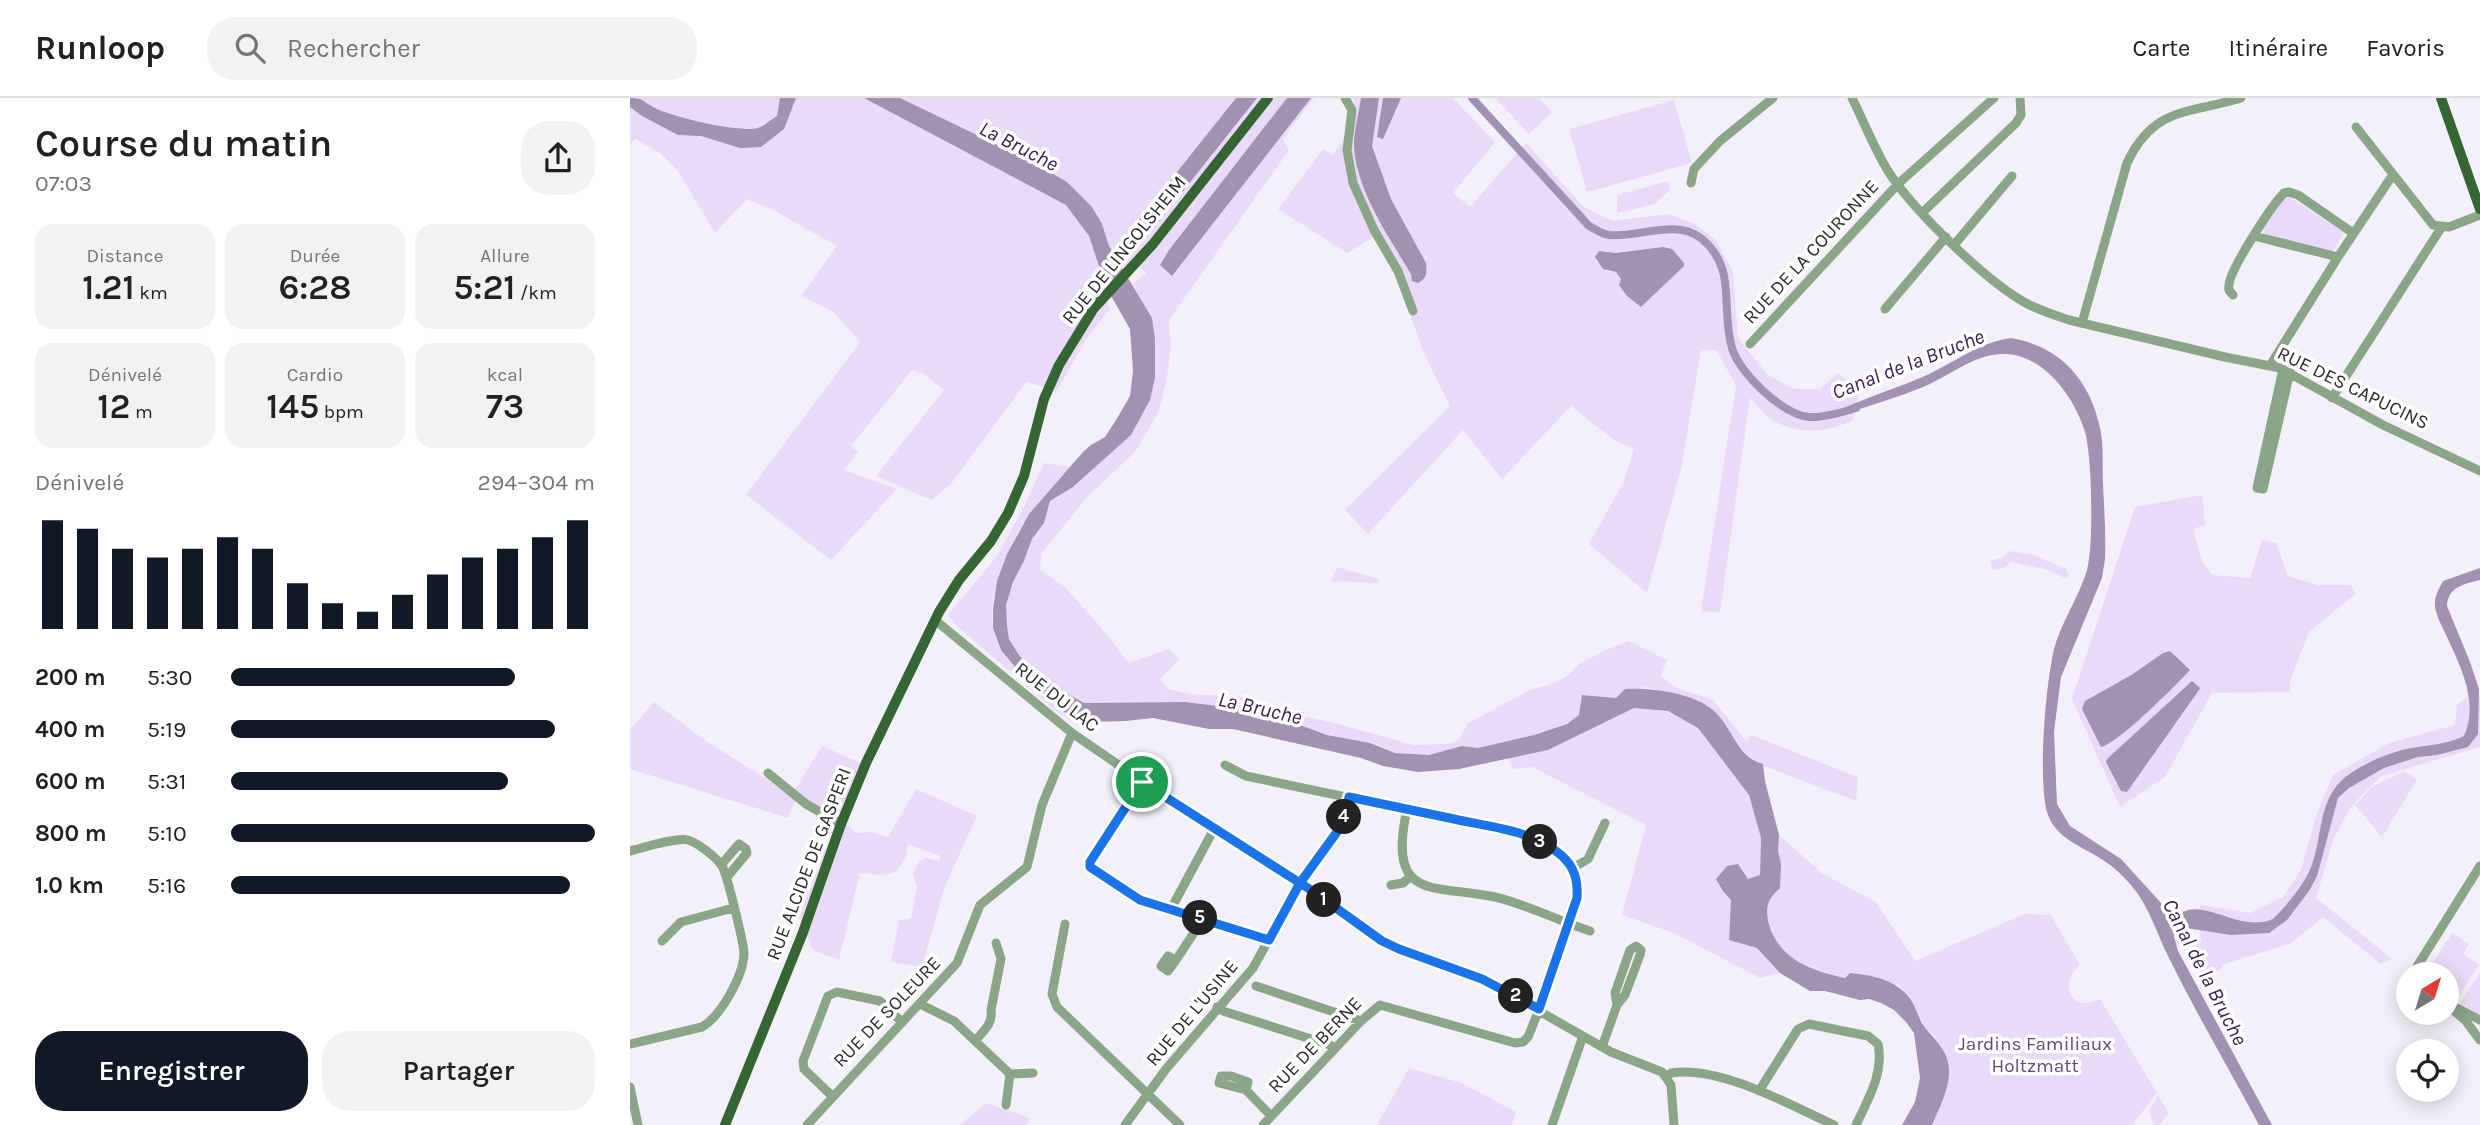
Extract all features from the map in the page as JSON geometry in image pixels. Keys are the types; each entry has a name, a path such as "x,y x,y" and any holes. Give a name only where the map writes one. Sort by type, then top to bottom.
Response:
{"main road":[{"name":"RUE DE LINGOLSHEIM","path":"935,620 952,590 991,541 1008,513 1024,476 1048,389 1066,352 1099,302 1133,266 1268,98"},
{"path":"2442,98 2480,209"},
{"name":"RUE ALCIDE DE GASPERI","path":"726,1125 802,935 841,824 871,751 935,620"}],"street":[{"path":"1345,98 1352,110 1348,150 1353,183 1374,230 1398,271 1413,311"},
{"path":"1691,183 1694,169 1720,141 1773,98"},
{"name":"RUE DES CAPUCINS","path":"1852,98 1880,156 1898,184 1954,245 2024,302 2044,312 2082,323 2286,370 2383,425 2480,471"},
{"name":"RUE DE LA COURONNE","path":"1750,344 1898,184 1994,98"},
{"path":"1923,212 2016,123 2021,115 2020,98"},
{"path":"2082,323 2127,163 2135,146 2146,132 2182,111 2213,107 2241,98"},
{"path":"2356,127 2428,222 2441,228"},
{"path":"1954,245 2012,176"},
{"path":"2271,365 2353,233 2392,176"},
{"path":"2233,295 2229,289 2231,277 2280,197 2288,192 2298,195 2353,233"},
{"path":"2332,398 2441,228 2480,215"},
{"path":"2254,236 2338,257"},
{"path":"1885,309 1946,237"},
{"path":"2286,370 2263,489 2257,488 2286,370"},
{"name":"RUE DU LAC","path":"935,620 1072,733 1142,782 1188,809 1213,829 1300,883 1382,941 1482,979 1621,1057 1667,1076"},
{"name":"RUE DE SOLEURE","path":"807,1125 957,963 980,905 1027,867 1042,805 1072,733"},
{"path":"1225,765 1246,776 1522,834 1552,848 1573,868 1578,883 1577,898 1539,1009"},
{"path":"768,773 806,804 841,824"},
{"path":"1142,782 1090,862 1090,867 1140,900 1269,940"},
{"name":"RUE DE L'USINE","path":"1125,1125 1166,1069 1253,968 1300,883 1342,825 1349,797"},
{"path":"1407,809 1403,842 1406,867 1410,876 1418,883 1430,888 1497,897 1590,931"},
{"path":"1573,868 1588,859 1605,823"},
{"path":"1171,909 1213,829"},
{"path":"630,851 685,839 694,842 721,865 727,877 744,957 722,1010 712,1021 702,1027 630,1044"},
{"path":"721,865 739,844 746,849 747,853 727,877"},
{"path":"2422,962 2480,866"},
{"path":"1391,885 1403,883 1410,876"},
{"path":"662,941 681,922 733,908"},
{"path":"1176,960 1203,919"},
{"path":"1065,924 1052,994 1057,1007 1180,1125"},
{"path":"975,1041 992,1018 991,1010 1001,959 996,943"},
{"path":"1602,1047 1617,1005 1615,993 1630,950 1636,946 1640,955 1622,1001 1617,1005"},
{"path":"1256,986 1361,1021"},
{"path":"832,1096 804,1069 803,1061 828,996 837,992 880,1001 902,1022"},
{"path":"920,1004 954,1021 1010,1074 1033,1073"},
{"name":"RUE DE BERNE","path":"1263,1125 1374,1007 1387,1005 1520,1043 1528,1037 1539,1009"},
{"path":"1217,1007 1335,1048"},
{"path":"2459,1010 2480,1020"},
{"path":"2459,1015 2480,1040"},
{"path":"1759,1091 1798,1029 1809,1024 1868,1036 1878,1044 1880,1056 1875,1086 1856,1125"},
{"path":"1552,1125 1583,1036"},
{"path":"1674,1125 1671,1085 1667,1076 1671,1073 1689,1073 1731,1081 1834,1125"},
{"path":"1006,1105 1010,1074"},
{"path":"630,1087 638,1125"},
{"path":"1246,1090 1271,1116"}],"green space":[{"path":"630,98 1314,98 1283,139 1289,150 1169,320 1171,348 1158,413 1135,452 1088,496 1041,554 1040,570 1064,586 1129,663 1169,649 1179,659 1160,679 1167,689 1191,694 1249,697 1277,711 1414,745 1447,744 1459,740 1468,723 1532,689 1552,684 1567,676 1579,664 1629,641 1667,660 1661,676 1677,688 1713,700 1746,741 1751,735 1858,777 1856,801 1754,762 1714,711 1705,704 1645,687 1616,698 1583,695 1579,715 1567,724 1534,735 1478,748 1462,746 1429,755 1395,753 1370,743 1327,735 1292,722 1258,719 1227,707 1185,702 1084,703 1036,675 1009,639 1006,605 1032,539 1044,523 1050,501 1073,487 1100,462 1154,353 1152,325 1133,284 1146,273 1131,261 1101,291 1110,309 1089,335 1057,390 1026,382 951,484 931,500 876,476 944,390 922,373 912,370 851,446 858,452 844,470 897,489 831,560 746,495 860,342 834,312 801,296 837,246 775,211 747,199 715,233 678,171 660,153 635,139 630,144"},
{"path":"1352,98 1453,98 1495,142 1453,193 1470,207 1526,143 1584,207 1612,221 1669,214 1695,224 1716,240 1733,272 1738,338 1768,375 1794,389 1820,389 1838,373 1860,390 1852,421 1832,428 1813,430 1794,428 1773,421 1750,398 1720,612 1701,611 1736,385 1716,350 1701,351 1682,465 1647,593 1589,544 1623,483 1634,449 1614,440 1571,406 1502,479 1463,430 1368,534 1345,510 1450,406 1422,349 1400,285 1373,237 1347,253 1278,209 1320,153 1324,149 1332,155 1342,142 1351,124 1355,101","holes":["1663,247 1667,283 1637,305 1619,285 1621,278 1616,272 1606,271 1603,251 1616,253"]},
{"path":"1497,98 1539,98 1552,112 1529,134"},
{"path":"1674,100 1692,163 1587,192 1569,129"},
{"path":"1668,181 1670,190 1655,204 1617,213 1617,195"},
{"path":"2288,196 2344,233 2332,252 2263,233 2283,199"},
{"path":"1044,463 1070,467 1031,512 1015,537 1002,567 993,599 993,628 1003,653 1014,667 1045,697 1086,722 1080,727 1057,712 958,627 948,615 997,556"},
{"path":"2202,495 2205,525 2193,529 2202,561 2212,575 2250,578 2262,540 2276,543 2288,576 2318,585 2351,585 2356,594 2309,632 2290,681 2290,692 2212,693 2165,777 2120,807 2072,699 2135,507"},
{"path":"2009,551 2033,555 2066,569 2069,575 2067,579 2045,569 2010,562 2006,567 1993,571 1990,561 2002,558"},
{"path":"1337,567 1379,579 1380,581 1331,581"},
{"path":"2469,695 2480,697 2480,747 2381,776 2350,808 2334,838 2316,898 2392,959 2381,964 2323,917 2290,944 2224,964 2206,986 2191,943 2200,936 2200,905 2250,913 2283,897 2301,870 2316,816 2333,775 2389,743 2455,725 2457,705"},
{"path":"654,702 703,739 792,795 822,746 861,763 839,815 795,801 788,818 630,769 630,730"},
{"path":"1634,708 1668,711 1698,728 1749,795 1761,838 1760,875 1723,891 1732,900 1729,939 1757,948 1780,973 1760,978 1674,933 1622,915 1646,825 1532,767 1513,769 1507,757 1548,750"},
{"path":"2403,772 2417,780 2382,837 2355,805 2372,787"},
{"path":"916,789 977,816 945,886 922,967 891,962 899,920 911,918 917,887 913,873 920,860 927,858 939,861 940,856 908,844 906,857 896,872 883,875 860,873 839,960 813,950 799,916 839,815 855,833 871,832 888,837"},
{"name":"Jardins Familiaux Holtzmatt","path":"1779,835 1823,874 1876,902 1915,961 2025,914 2051,915 2080,965 2070,980 2071,995 2082,1003 2100,999 2157,1093 2132,1125 1932,1125 1947,1090 1935,1036 1925,1028 1912,1001 1900,986 1863,974 1845,978 1824,974 1788,956 1776,944 1765,908 1781,864 1777,851"},
{"path":"2452,933 2469,944 2463,954 2479,965 2459,995 2459,962 2434,962"},
{"path":"2480,973 2480,1016 2460,1003"},
{"path":"1409,1068 1462,1083 1516,1112 1512,1125 1377,1125"},
{"path":"2158,1095 2169,1114 2159,1125 2154,1125 2149,1112"},
{"path":"987,1103 1030,1118 1026,1125 959,1125"}],"shaded area":[{"path":"630,98 690,120 749,129 758,128 777,116 780,98 796,98 784,129 761,147 740,148 701,136 678,135 630,107"},
{"path":"864,98 900,98 1029,160 1067,182 1092,207 1102,224 1109,246 1152,318 1155,378 1150,400 1131,435 1073,487 1050,501 1044,523 1032,539 1013,582 1006,605 1009,639 1036,675 1084,703 1185,702 1227,707 1258,719 1292,722 1327,735 1370,743 1395,753 1429,755 1462,746 1478,748 1567,724 1579,715 1582,695 1616,698 1625,689 1646,689 1683,695 1705,704 1720,717 1747,755 1763,764 1779,835 1781,864 1780,888 1771,899 1767,910 1772,933 1787,953 1808,967 1845,978 1850,973 1876,977 1892,983 1906,993 1924,1026 1948,1060 1947,1087 1932,1125 1902,1125 1915,1102 1920,1078 1914,1033 1894,1010 1869,999 1860,1000 1825,991 1810,991 1780,973 1757,948 1729,940 1731,900 1716,879 1727,866 1738,864 1748,879 1760,875 1761,838 1749,795 1698,728 1668,711 1634,708 1548,750 1459,769 1418,772 1233,729 1209,729 1153,718 1086,722 1066,713 1024,678 1001,650 993,628 997,581 1007,554 1029,514 1083,452 1105,437 1130,396 1133,371 1130,329 1106,287 1089,236 1066,205"},
{"path":"1236,98 1257,98 1153,229 1147,234 1142,233 1137,228 1138,221"},
{"path":"1287,98 1311,98 1172,276 1160,265 1169,250"},
{"path":"1361,98 1379,98 1372,146 1391,199 1426,263 1426,275 1418,283 1412,281 1411,274 1383,228 1359,176 1354,141"},
{"path":"1383,98 1401,98 1383,139 1377,137"},
{"path":"1663,247 1672,249 1684,266 1641,307 1627,296 1619,285 1621,279 1616,272 1603,269 1595,257 1599,251 1616,253"},
{"path":"2011,338 2044,349 2070,368 2089,395 2102,441 2105,559 2102,578 2061,677 2054,732 2057,804 2070,826 2121,859 2162,904 2179,911 2178,921 2174,923 2178,951 2272,1125 2259,1125 2190,999 2137,893 2111,866 2061,834 2054,827 2046,808 2043,775 2044,734 2052,659 2058,636 2087,570 2091,542 2091,479 2087,444 2073,404 2043,368 2016,355 2001,354 1981,358 1923,387 1847,413 1846,407 1927,375 1978,348"},
{"path":"2480,568 2480,580 2454,590 2447,606 2479,689 2478,734 2468,747 2418,757 2384,768 2349,788 2338,798 2317,876 2287,920 2269,933 2231,935 2186,928 2183,912 2192,909 2249,922 2273,919 2293,897 2309,872 2326,807 2338,784 2348,775 2383,756 2464,736 2470,711 2469,698 2458,660 2438,618 2435,603 2443,581"},
{"path":"2170,651 2190,670 2133,725 2101,747 2082,709 2085,701"},
{"path":"2192,681 2199,690 2127,792 2121,791 2106,762 2107,759"}],"waterway":[{"name":"Canal de la Bruche","path":"1472,98 1589,226 1609,235 1669,229 1692,233 1702,239 1713,251 1724,276 1729,333 1736,358 1763,391 1787,408 1809,417 1826,416 1856,408"}],"route":[{"path":"1142,782 1090,862 1090,867 1140,900 1269,940 1300,883 1342,825 1349,797 1522,834 1552,848 1573,868 1578,883 1577,898 1539,1009 1482,979 1382,941 1311,890 1300,883 1275,868 1213,829 1188,809 1142,782"}],"water label":[{"name":"La Bruche","path":"1019,146"},
{"name":"La Bruche","path":"1260,708"}]}
